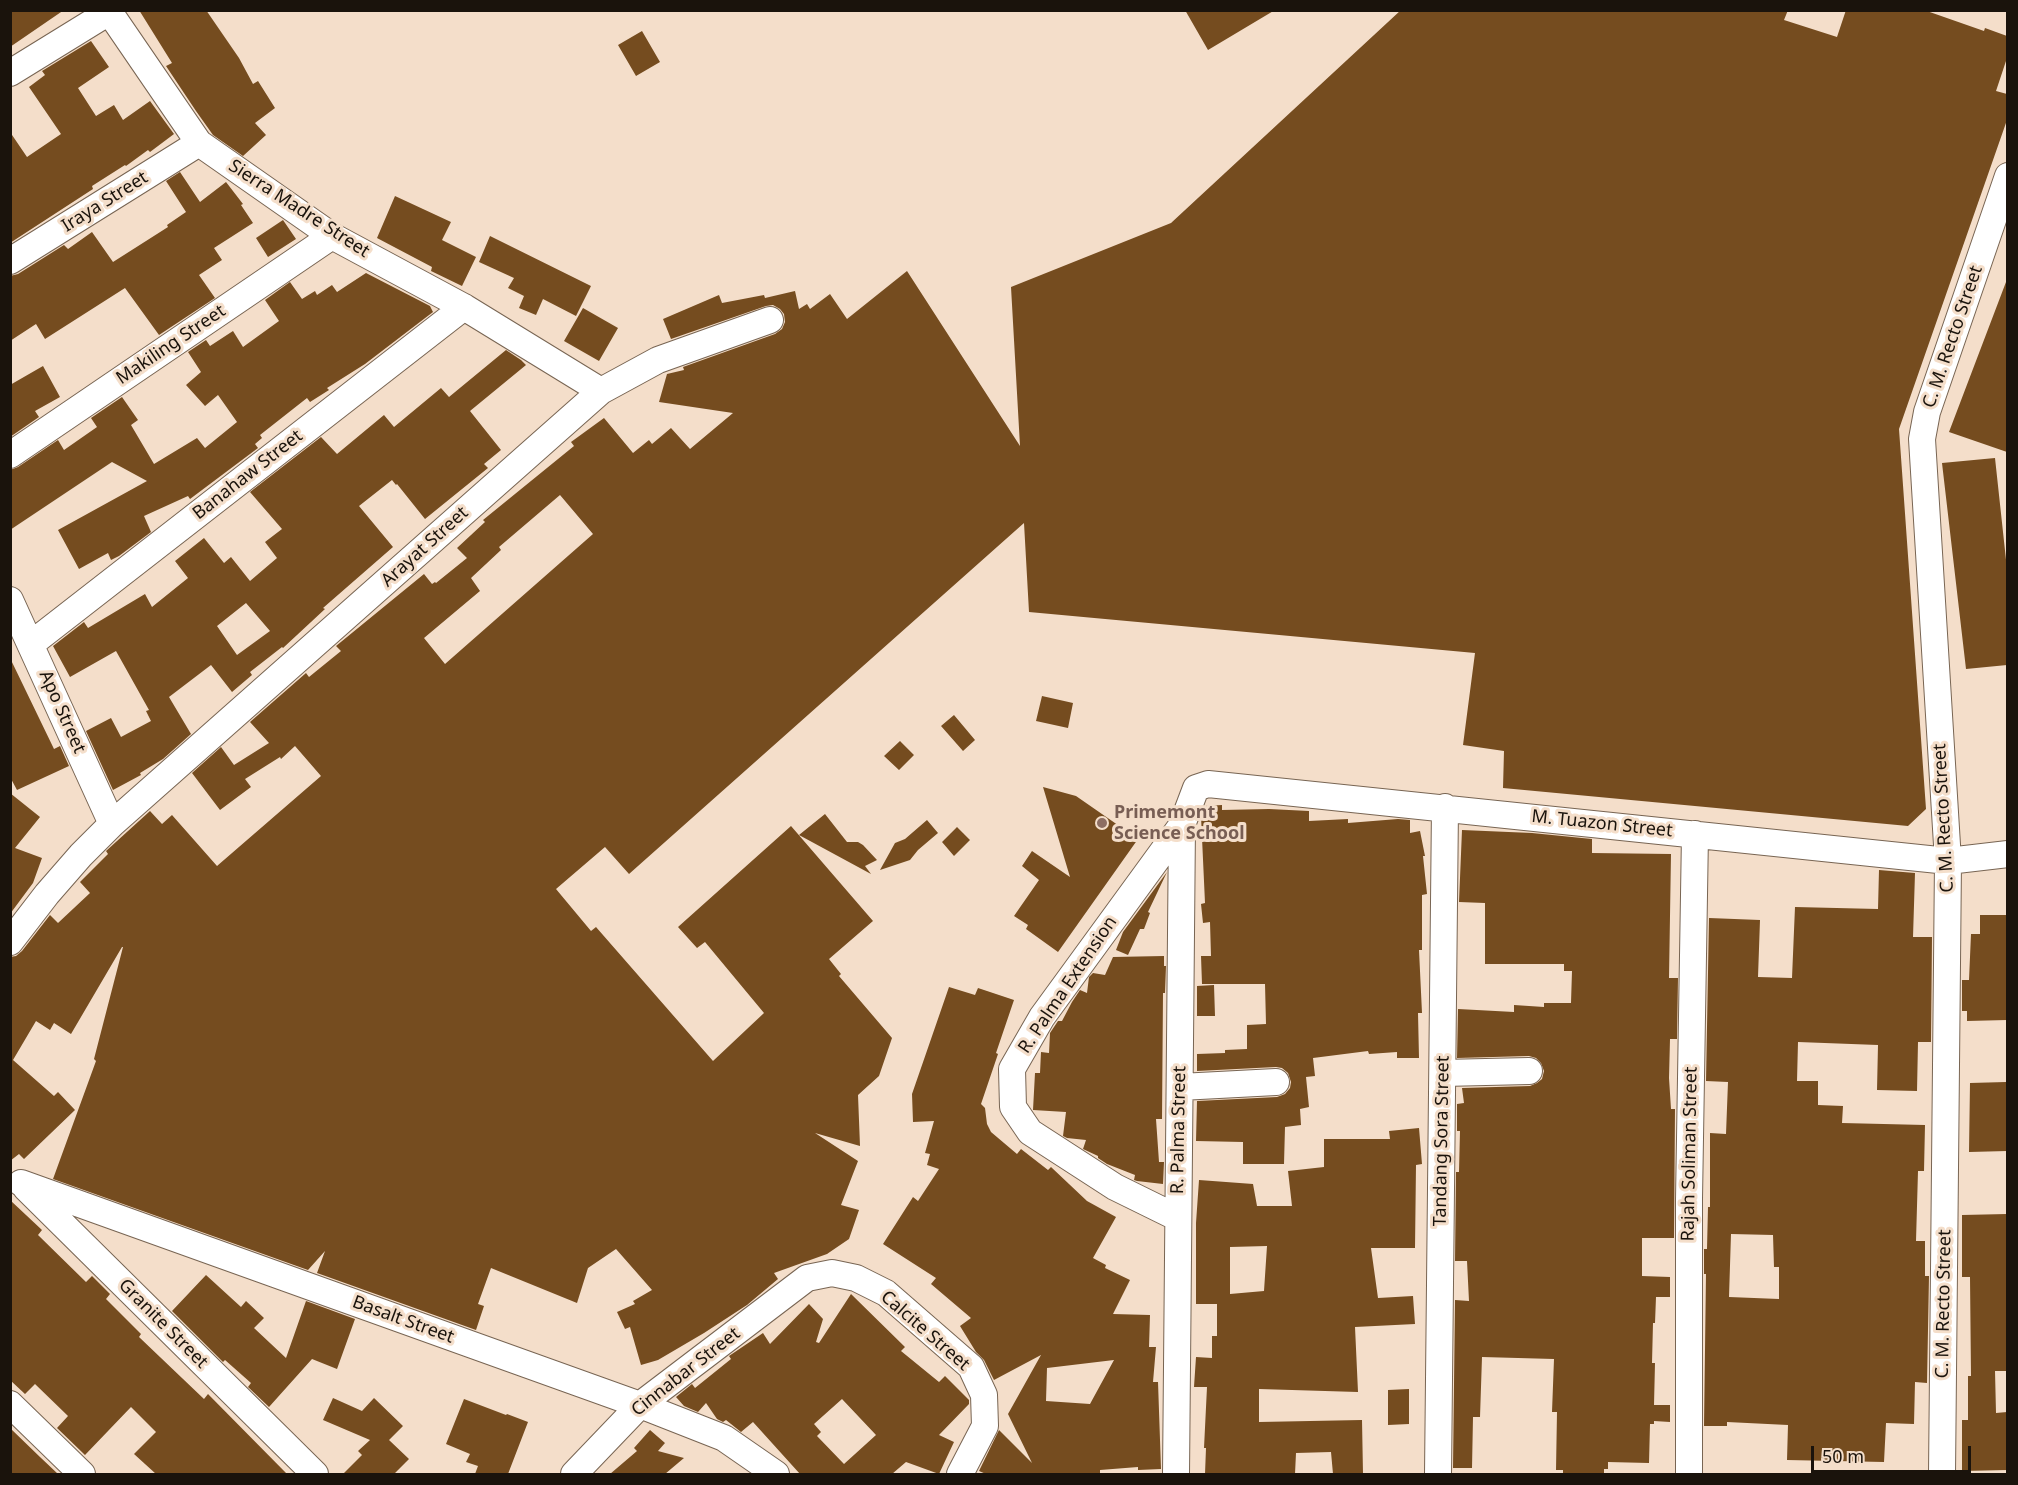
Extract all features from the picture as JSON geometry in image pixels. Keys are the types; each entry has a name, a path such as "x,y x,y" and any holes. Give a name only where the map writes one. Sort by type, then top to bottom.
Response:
{"street":[{"path":"10,73 108,11"},
{"name":"Sierra Madre Street","path":"108,11 200,143 332,236 464,307 601,391"},
{"name":"Iraya Street","path":"10,261 200,143"},
{"name":"C. M. Recto Street","path":"1942,1474 1948,861 1922,439 1927,412 2007,176"},
{"name":"Makiling Street","path":"10,455 332,236"},
{"name":"Banahaw Street","path":"31,644 464,307"},
{"name":"Arayat Street","path":"10,942 46,894 112,824 601,391 658,360 770,320"},
{"name":"Apo Street","path":"10,600 112,824"},
{"name":"M. Tuazon Street","path":"1196,788 1208,784 1445,807 1948,861 2007,854"},
{"name":"R. Palma Street","path":"1176,1474 1182,825 1196,788"},
{"name":"Tandang Sora Street","path":"1438,1474 1445,807"},
{"name":"R. Palma Extension","path":"1178,1218 1115,1187 1030,1131 1013,1107 1012,1069 1042,1017 1182,825"},
{"name":"Rajah Soliman Street","path":"1689,1474 1689,1199 1695,834"},
{"path":"1443,1073 1529,1071"},
{"path":"1180,1087 1276,1082"},
{"name":"Basalt Street","path":"16,1178 640,1405 724,1438 776,1474"},
{"name":"Granite Street","path":"16,1178 315,1474"},
{"name":"Calcite Street","path":"807,1278 832,1273 856,1278 886,1293 971,1367 984,1395 985,1426 960,1474"},
{"name":"Cinnabar Street","path":"574,1474 640,1405 807,1278"},
{"path":"10,1404 82,1474"}],"building":[{"path":"10,10 64,10 10,47"},
{"path":"139,10 206,10 239,58 253,84 258,81 275,108 255,123 266,135 243,156 213,135 166,66 172,63"},
{"path":"1185,10 1275,10 1208,50"},
{"path":"1401,10 1788,10 1784,20 1837,37 1846,10 1924,10 1984,31 1985,28 2007,36 2007,58 1996,91 2007,94 2007,120 1899,429 1926,809 1908,826 1503,788 1504,751 1463,745 1475,653 1029,612 1024,523 629,874 605,847 556,889 591,931 596,927 713,1061 764,1013 705,942 697,948 678,927 791,826 873,921 829,959 841,974 839,976 892,1038 879,1076 858,1095 860,1146 815,1133 858,1161 841,1205 859,1210 849,1239 827,1254 774,1273 778,1279 747,1305 704,1333 658,1360 641,1365 630,1327 625,1329 617,1312 635,1304 633,1301 652,1290 616,1249 588,1268 577,1303 491,1268 478,1304 484,1306 476,1330 317,1273 325,1251 308,1270 53,1179 96,1061 94,1059 123,947 71,1034 54,1023 50,1030 36,1021 13,1060 54,1096 58,1092 75,1110 24,1159 19,1154 10,1161 10,957 22,951 50,915 58,923 90,893 80,882 108,854 106,851 150,811 162,824 172,815 217,866 321,776 295,746 281,759 280,757 245,779 251,787 220,810 192,773 221,747 234,765 269,743 250,722 306,673 309,677 341,651 336,646 424,574 432,584 436,583 467,558 457,548 485,522 483,520 574,446 571,442 604,418 633,453 649,440 652,444 671,428 690,449 733,413 659,402 667,374 684,370 683,367 775,334 782,329 785,322 784,314 780,309 773,305 766,306 671,339 663,319 719,295 722,303 764,295 765,298 795,291 799,309 807,304 810,309 830,294 847,319 907,271 1020,446 1011,287 1171,223","holes":["560,495 593,534 445,664 424,638 480,591 471,578 501,550 499,547"]},
{"path":"642,31 660,62 636,76 618,45"},
{"path":"91,41 109,67 78,88 96,116 114,105 123,120 150,101 174,134 150,152 148,150 92,186 93,189 10,243 10,132 27,157 61,134 29,87 45,75 42,71"},
{"path":"180,172 200,202 226,182 243,204 241,205 253,223 214,248 222,260 199,275 215,298 159,335 125,288 45,339 36,324 10,341 10,276 18,274 64,245 68,249 92,232 113,262 168,227 167,225 186,212 166,181"},
{"path":"395,196 451,222 442,240 476,257 462,286 431,271 432,267 377,238"},
{"path":"283,220 296,239 268,257 256,238"},
{"path":"490,236 591,286 576,316 543,299 536,315 519,308 524,296 508,288 514,278 479,262"},
{"path":"366,273 430,306 433,312 365,364 327,388 329,390 310,402 307,398 260,435 262,438 255,444 258,448 190,499 188,496 144,516 151,532 119,556 111,560 108,553 79,569 58,530 147,481 112,462 10,530 10,470 58,440 64,450 97,427 91,418 122,397 138,420 131,425 154,464 197,438 205,448 237,422 218,395 205,406 186,385 201,372 188,352 206,340 210,346 233,331 243,347 279,321 265,300 290,282 302,299 315,291 317,295 332,285 337,292"},
{"path":"2007,282 2007,452 1949,432"},
{"path":"583,308 618,328 599,361 564,341"},
{"path":"506,350 526,365 470,411 501,450 484,464 488,468 425,519 392,480 359,506 393,547 323,608 325,609 283,648 250,672 252,675 232,692 211,665 169,697 191,734 163,759 140,773 141,775 113,790 86,731 111,718 121,737 151,721 146,711 149,710 116,651 70,677 53,646 84,622 88,628 145,594 152,607 188,578 175,561 204,538 224,563 231,557 250,581 277,558 265,542 282,529 250,492 321,437 337,454 384,415 394,427 441,388 449,397","holes":["246,603 270,631 237,655 217,626"]},
{"path":"43,366 60,397 35,411 39,417 10,437 10,385"},
{"path":"1995,458 2007,569 2007,665 1966,669 1942,463"},
{"path":"10,658 54,749 60,746 69,766 17,790 10,777"},
{"path":"1042,696 1073,703 1068,728 1036,721"},
{"path":"954,715 975,740 963,751 941,726"},
{"path":"900,741 914,755 899,770 884,756"},
{"path":"1043,787 1076,796 1138,839 1058,952 1026,929 1028,925 1014,916 1039,880 1022,866 1032,851 1070,877"},
{"path":"10,793 40,817 15,848 42,858 33,883 10,914"},
{"path":"1222,805 1222,810 1309,811 1309,821 1348,819 1348,823 1410,820 1410,833 1420,831 1425,856 1423,856 1427,894 1422,895 1422,950 1419,950 1422,1013 1418,1013 1419,1058 1397,1058 1397,1052 1369,1054 1368,1051 1313,1058 1315,1076 1306,1077 1309,1107 1300,1109 1301,1125 1285,1127 1284,1164 1243,1164 1243,1142 1196,1141 1197,1101 1277,1097 1285,1094 1291,1082 1288,1073 1276,1067 1197,1071 1197,1054 1247,1049 1247,1025 1266,1024 1265,984 1202,984 1201,956 1211,956 1210,922 1203,923 1201,904 1205,903 1201,816 1205,806"},
{"path":"825,814 847,842 858,842 863,845 877,860 865,866 871,874 799,835"},
{"path":"927,820 938,833 910,860 880,870 895,843 905,839"},
{"path":"957,827 970,840 954,856 942,842"},
{"path":"1462,830 1532,833 1592,839 1592,853 1671,854 1669,978 1678,978 1677,1039 1670,1039 1669,1078 1671,1109 1675,1109 1674,1238 1642,1238 1642,1276 1670,1277 1670,1297 1656,1297 1652,1363 1655,1363 1654,1405 1670,1405 1670,1422 1654,1421 1654,1424 1650,1424 1649,1463 1608,1462 1608,1469 1604,1469 1604,1474 1563,1474 1563,1470 1556,1470 1557,1412 1552,1412 1554,1359 1482,1357 1480,1417 1473,1417 1472,1468 1453,1468 1455,1300 1469,1301 1467,1261 1455,1261 1456,1172 1459,1172 1460,1131 1457,1131 1457,1104 1464,1103 1462,1088 1530,1086 1542,1079 1544,1071 1536,1058 1529,1056 1457,1058 1458,1009 1514,1012 1514,1005 1544,1007 1544,1003 1571,1003 1572,971 1564,971 1564,964 1485,964 1485,903 1459,902"},
{"path":"1879,870 1915,873 1913,937 1932,937 1931,1042 1918,1042 1917,1091 1877,1090 1878,1045 1798,1042 1797,1081 1818,1081 1818,1105 1843,1106 1842,1123 1925,1125 1924,1171 1918,1171 1916,1241 1925,1241 1925,1276 1929,1276 1927,1383 1915,1382 1914,1424 1886,1423 1884,1462 1787,1460 1788,1425 1727,1422 1727,1426 1704,1426 1706,1274 1704,1274 1704,1249 1707,1249 1708,1207 1710,1207 1710,1133 1726,1134 1728,1082 1706,1081 1709,918 1760,920 1758,977 1792,978 1795,907 1878,909","holes":["1731,1234 1773,1235 1774,1267 1779,1267 1779,1299 1729,1297"]},
{"path":"1167,872 1148,912 1150,913 1144,929 1140,929 1128,955 1116,950 1123,932"},
{"path":"1980,915 2007,915 2007,1020 1967,1021 1967,1011 1962,1011 1962,980 1969,980 1971,934 1980,934"},
{"path":"1164,956 1164,966 1166,966 1165,993 1163,993 1162,1119 1156,1119 1159,1162 1164,1162 1163,1184 1134,1180 1135,1175 1107,1164 1098,1156 1083,1149 1086,1140 1063,1136 1066,1112 1033,1110 1035,1073 1040,1073 1041,1052 1049,1053 1050,1033 1058,1021 1062,1021 1080,990 1087,993 1089,977 1093,973 1105,975 1113,957"},
{"path":"1214,985 1215,1016 1197,1016 1197,986"},
{"path":"949,987 975,995 978,988 1014,1000 981,1104 985,1108 987,1124 991,1132 1017,1154 1021,1149 1048,1170 1051,1167 1087,1201 1116,1217 1093,1258 1106,1265 1105,1268 1130,1280 1113,1314 1150,1315 1149,1347 1156,1347 1153,1382 1158,1382 1161,1469 1138,1470 1138,1467 1100,1470 1100,1474 986,1474 979,1471 999,1430 1032,1463 1008,1414 1041,1355 994,1380 984,1360 976,1352 960,1326 971,1318 931,1284 936,1278 883,1244 913,1197 918,1201 939,1169 927,1165 930,1154 925,1153 934,1121 913,1122 912,1094","holes":["1114,1360 1090,1404 1046,1401 1047,1368"]},
{"path":"2006,1082 2007,1151 1969,1152 1970,1083"},
{"path":"1419,1128 1422,1164 1416,1165 1415,1248 1371,1248 1378,1298 1413,1296 1415,1324 1355,1327 1358,1392 1259,1389 1259,1422 1362,1420 1363,1474 1333,1474 1331,1452 1296,1453 1295,1474 1205,1474 1207,1387 1194,1387 1196,1357 1212,1358 1212,1336 1217,1336 1217,1304 1196,1304 1196,1223 1199,1180 1253,1184 1257,1206 1292,1206 1288,1171 1324,1167 1324,1139 1390,1139 1389,1131","holes":["1267,1246 1264,1291 1230,1294 1230,1247"]},
{"path":"10,1200 42,1230 38,1235 86,1282 92,1276 110,1294 106,1299 141,1334 139,1337 204,1399 208,1394 287,1474 156,1474 134,1454 156,1432 131,1407 85,1455 57,1428 68,1416 35,1384 25,1394 10,1380"},
{"path":"2007,1214 2007,1371 1995,1371 1996,1413 2007,1412 2007,1470 1962,1471 1962,1420 1968,1420 1968,1376 1971,1376 1970,1277 1962,1277 1962,1215"},
{"path":"206,1275 241,1307 246,1301 264,1318 254,1328 286,1358 306,1301 355,1319 337,1369 312,1359 269,1407 248,1387 251,1383 225,1360 223,1362 172,1311"},
{"path":"851,1294 905,1347 901,1351 939,1382 945,1376 969,1400 969,1404 939,1435 954,1442 939,1474 906,1462 892,1474 800,1474 753,1422 741,1432 726,1420 723,1422 717,1419 706,1403 698,1412 684,1406 676,1397 692,1384 695,1388 731,1359 729,1356 763,1333 770,1344 809,1304 823,1319 816,1342 819,1343","holes":["842,1399 876,1435 844,1464 817,1436 821,1432 814,1424"]},
{"path":"1409,1389 1409,1424 1388,1425 1388,1390"},
{"path":"333,1398 362,1411 374,1398 403,1426 389,1440 409,1459 394,1474 343,1474 362,1455 358,1451 370,1440 323,1420"},
{"path":"464,1399 528,1422 508,1474 475,1474 478,1466 466,1462 470,1454 446,1444"},
{"path":"10,1428 40,1457 58,1474 10,1474"},
{"path":"650,1430 665,1443 658,1451 684,1458 665,1474 610,1474 637,1451 634,1448"}],"place":[{"name":"Primemont Science School","path":"1102,823"}]}
